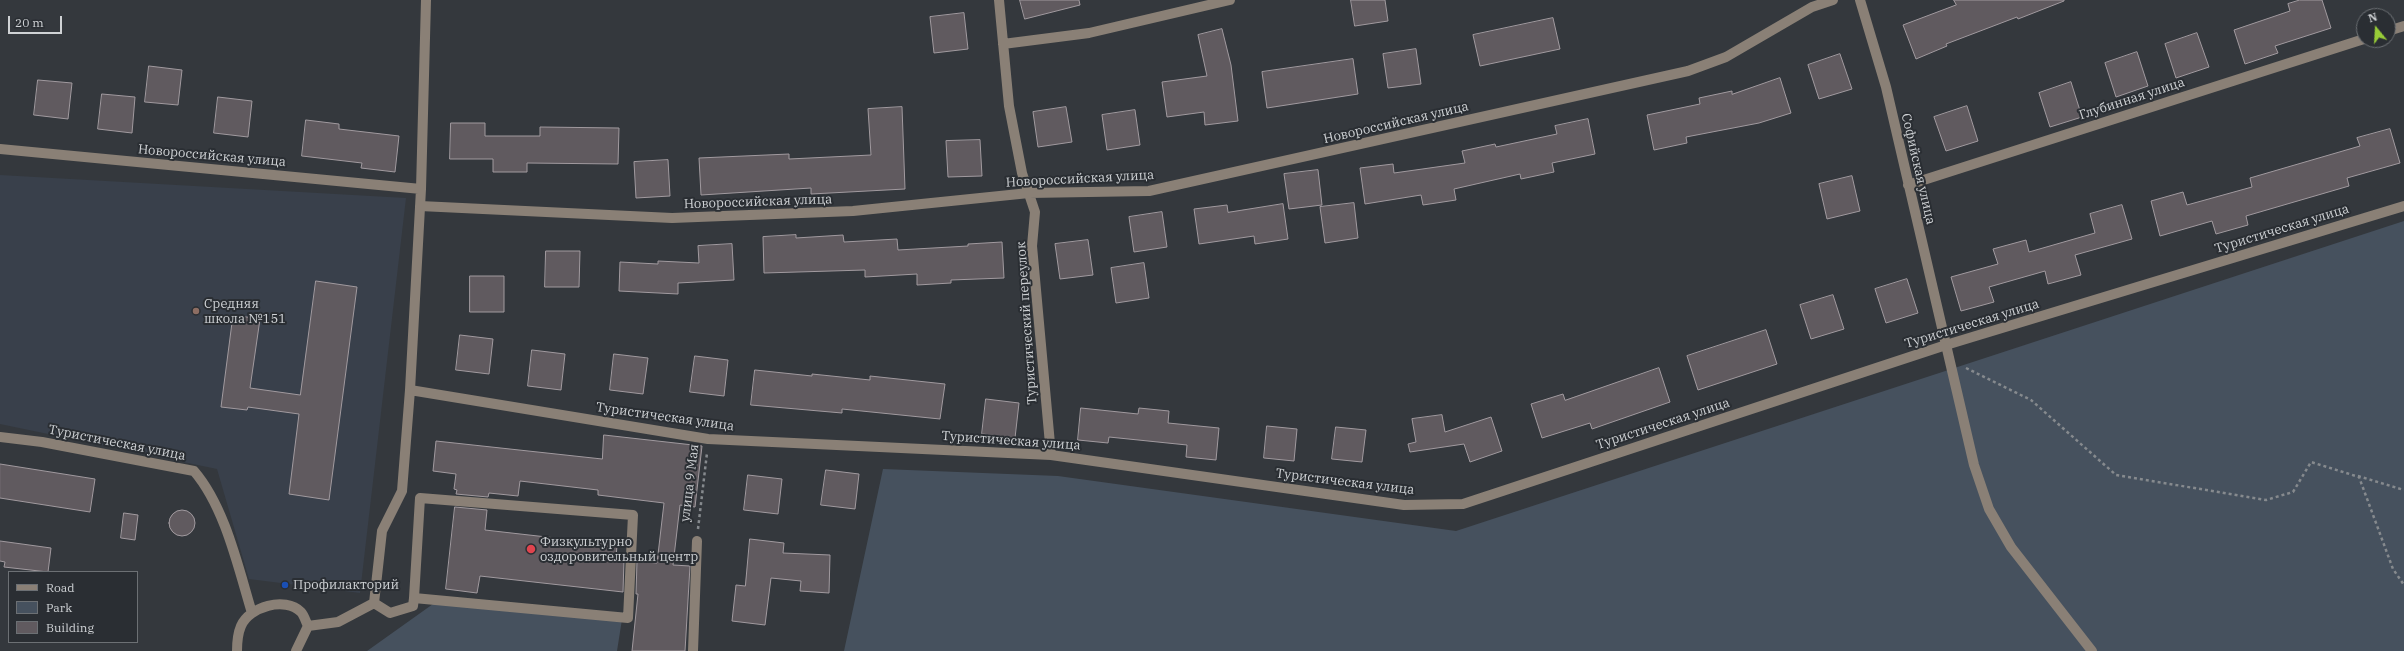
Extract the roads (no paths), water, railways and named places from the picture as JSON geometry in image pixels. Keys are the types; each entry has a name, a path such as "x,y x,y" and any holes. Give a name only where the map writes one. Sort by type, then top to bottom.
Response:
{"street":[{"path":"374,603 382,531 402,491 410,390 421,189 426,0"},
{"name":"Туристический переулок","path":"999,0 1009,106 1022,173 1034,212 1032,246 1051,455"},
{"path":"1003,44 1089,33 1230,0"},
{"name":"Новороссийская улица","path":"420,206 672,218 853,211 1029,193 1149,191 1688,71 1726,57 1812,7 1833,0"},
{"name":"Софийская улица","path":"1860,0 1886,87 1974,465 1989,509 2011,547 2092,651"},
{"name":"Глубинная улица","path":"1908,185 2356,41"},
{"name":"Новороссийская улица","path":"0,149 421,189"},
{"name":"Туристическая улица","path":"410,390 708,439 1051,455 1404,505 1463,504 1946,345 2404,206"},
{"name":"Туристическая улица","path":"0,437 42,442 194,471 203,482 218,508 252,613"},
{"path":"374,603 390,613 413,606 420,498 633,515 628,618 414,598"},
{"name":"улица 9 Мая","path":"693,651 697,542"},
{"path":"308,626 338,622 374,603"},
{"path":"237,651 241,626 252,613 268,606 286,605 301,612 308,626"},
{"path":"296,651 308,626"}],"place":[{"name":"Средняя школа №151","path":"196,311"},
{"name":"Физкультурно оздоровительный центр","path":"531,549"},
{"name":"Профилакторий","path":"285,585"}]}
